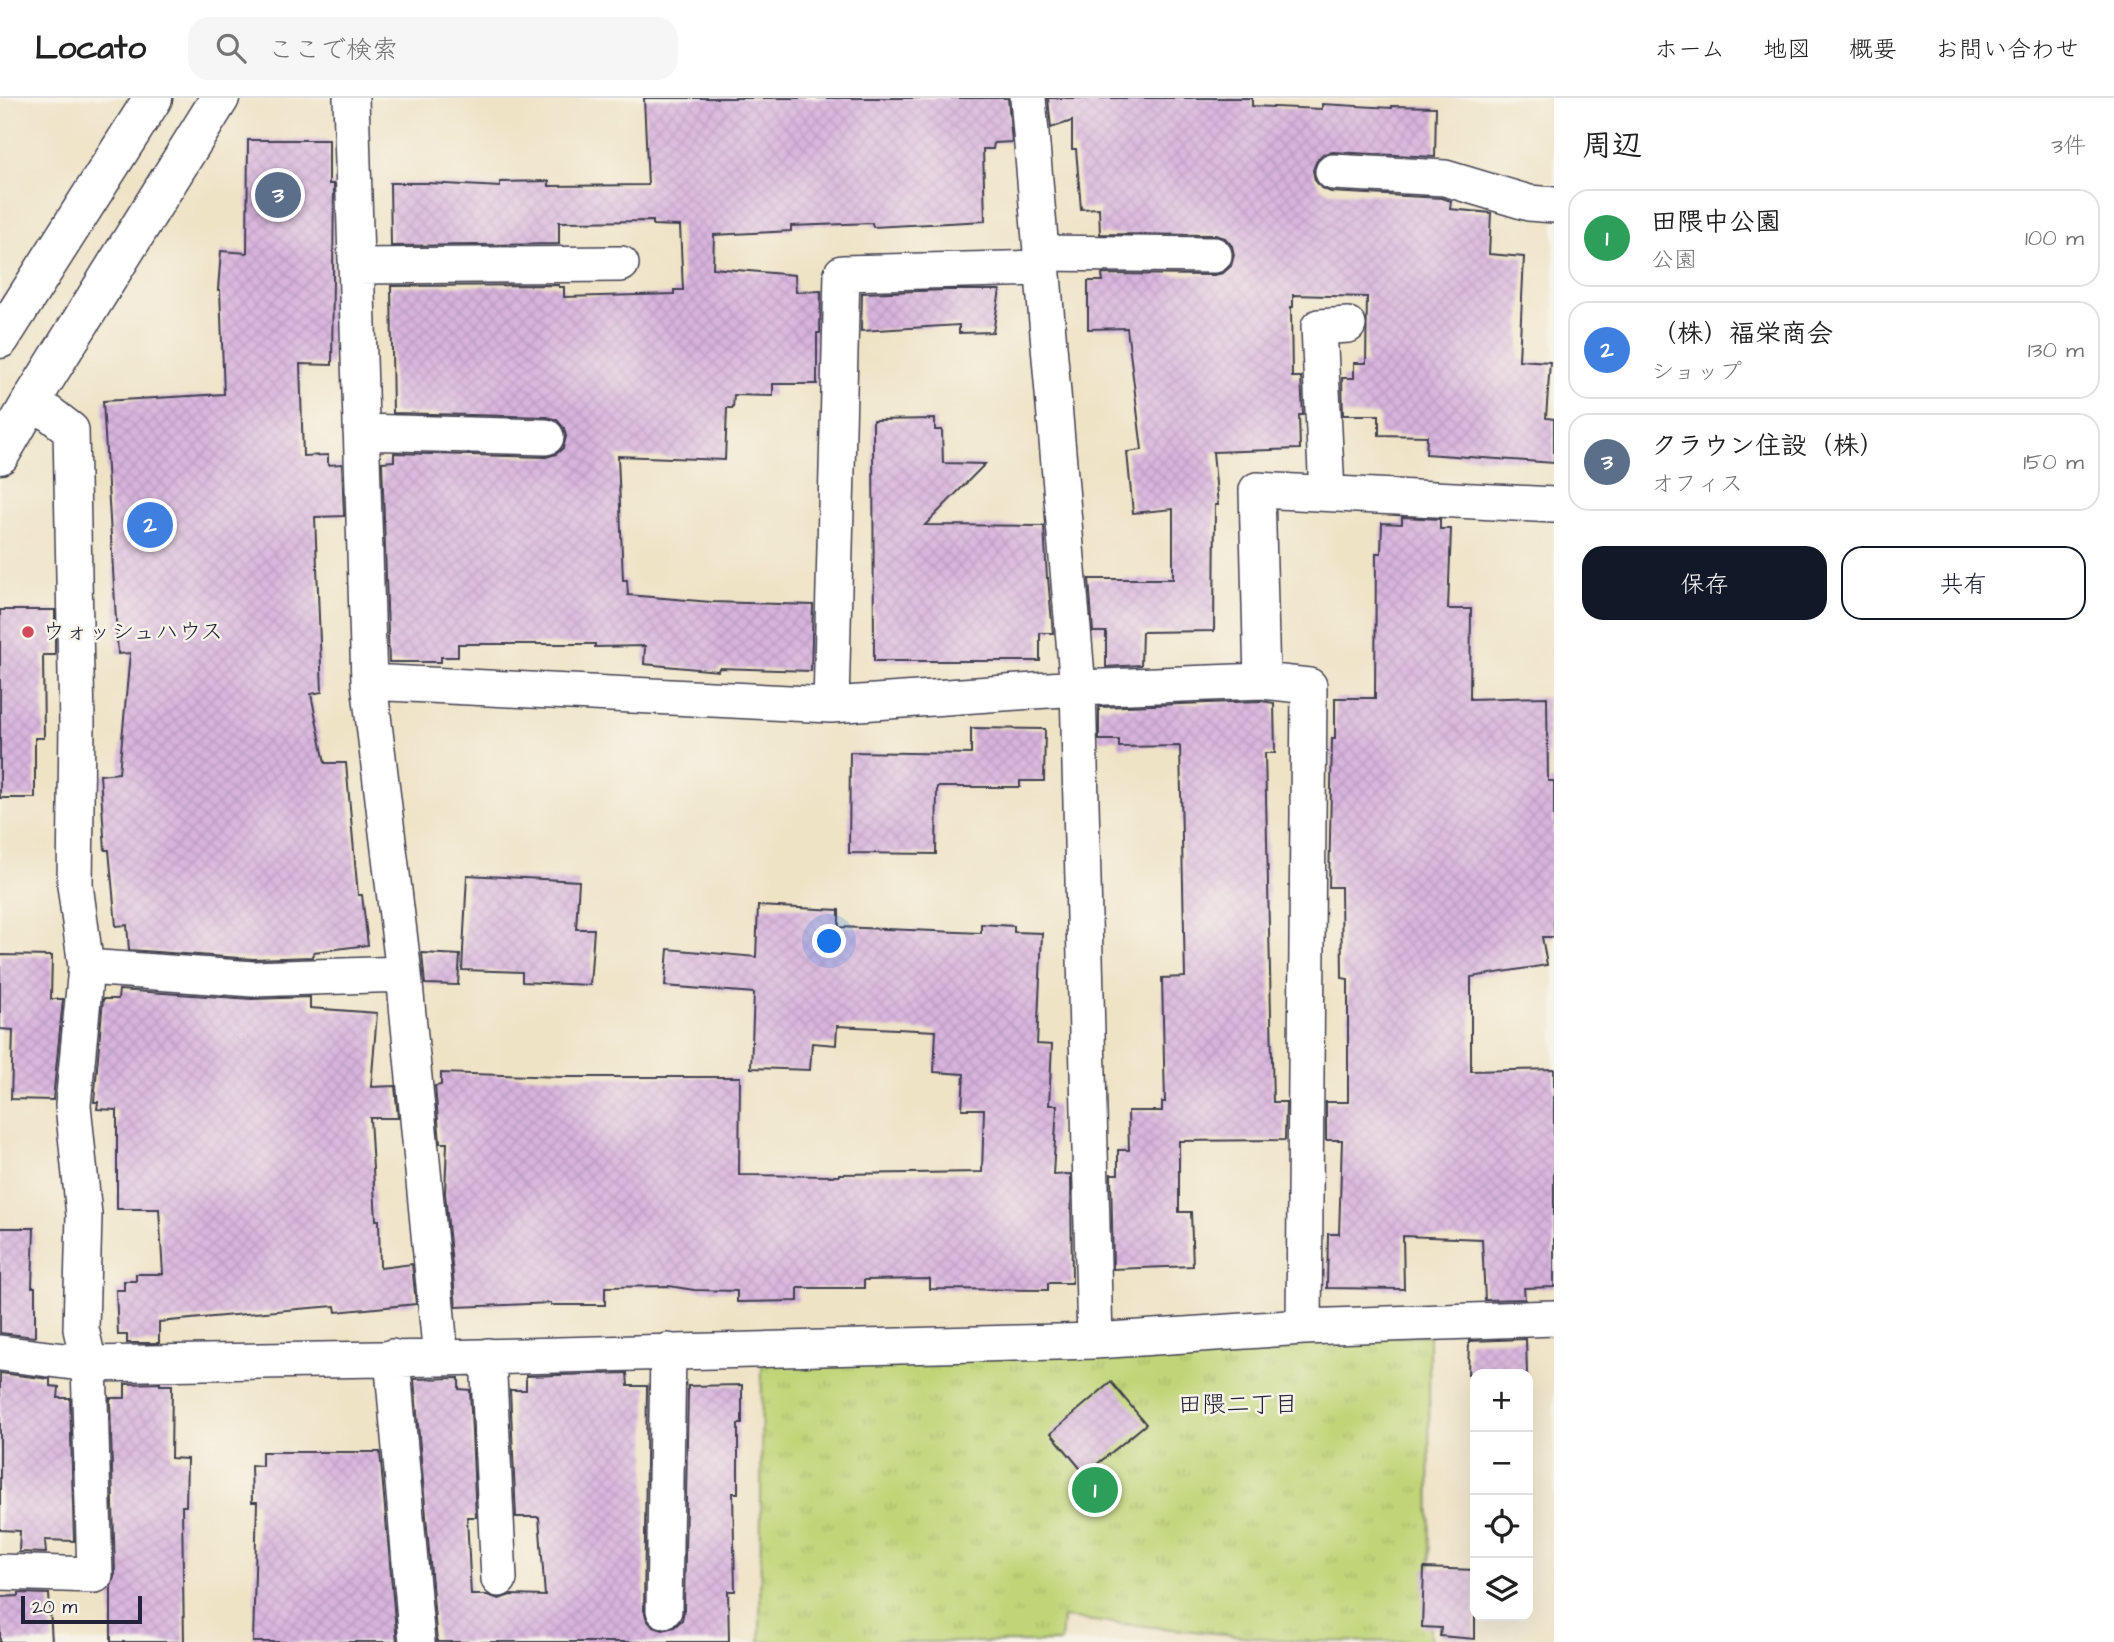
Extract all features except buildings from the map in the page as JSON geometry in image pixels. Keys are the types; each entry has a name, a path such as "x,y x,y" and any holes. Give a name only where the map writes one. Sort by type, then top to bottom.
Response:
{"street":[{"path":"0,339 153,98"},
{"path":"0,455 220,98"},
{"path":"351,98 369,682 404,974 442,1357"},
{"path":"1028,98 1078,688 1095,1341"},
{"path":"1333,172 1445,178 1530,203 1554,205"},
{"path":"831,705 842,273 1042,260 1214,255"},
{"path":"356,266 621,264"},
{"path":"1327,493 1319,327 1348,325"},
{"path":"0,1572 95,1575 89,1364 81,1329 84,1215 73,1105 86,967 75,885 77,723 71,430 32,400"},
{"path":"361,432 546,437"},
{"path":"1262,681 1257,490 1554,505"},
{"path":"369,682 831,705 1078,688 1262,681 1310,685 1304,1328"},
{"path":"86,967 253,979 404,974"},
{"path":"0,1353 89,1364 488,1356 1095,1341 1304,1328 1554,1318"},
{"path":"664,1610 668,1351"},
{"path":"488,1356 499,1579"},
{"path":"392,1357 417,1642"}],"green space":[{"path":"1429,1335 1430,1642 1293,1641 1063,1618 1061,1642 760,1642 762,1361"}],"place":[{"name":"クラウン住設（株）","path":"278,195"},
{"name":"（株）福栄商会","path":"150,525"},
{"name":"ウォッシュハウス","path":"28,632"},
{"name":"田隈中公園","path":"1095,1490"}],"district":[{"name":"田隈二丁目","path":"1238,1405"}]}
